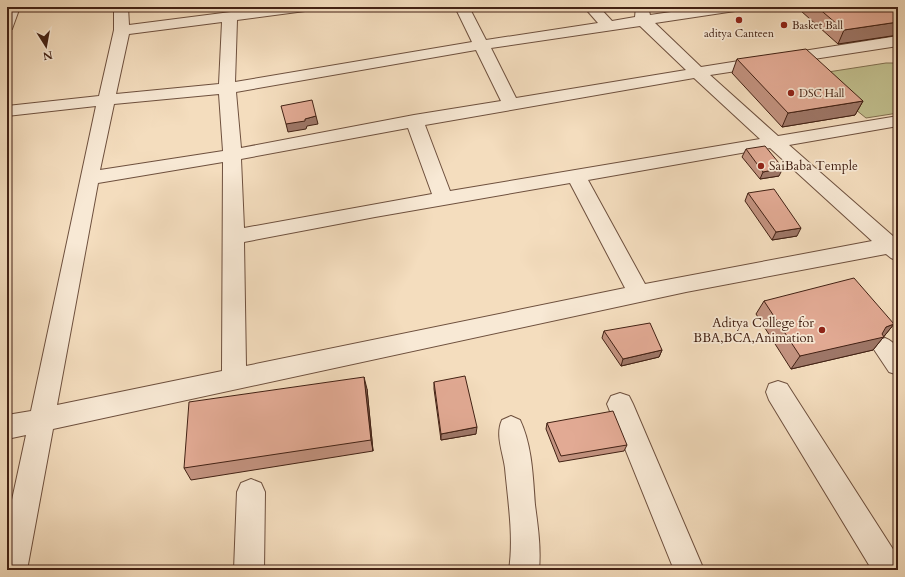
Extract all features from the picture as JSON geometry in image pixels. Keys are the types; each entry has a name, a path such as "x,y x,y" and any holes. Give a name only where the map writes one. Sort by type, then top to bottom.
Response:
{"street":[{"path":"7,26 13,7"},
{"path":"12,570 40,421 89,178 122,30 121,7"},
{"path":"122,30 230,18 273,9 305,7"},
{"path":"462,7 511,104"},
{"path":"591,7 608,25"},
{"path":"7,111 227,88 608,25 642,13 735,7"},
{"path":"642,13 698,72 896,248"},
{"path":"230,18 227,88 232,155 234,237 234,378"},
{"path":"89,178 232,155 414,120 698,72 898,41"},
{"path":"414,120 442,198"},
{"path":"234,237 442,198 898,121"},
{"path":"576,176 639,294"},
{"path":"7,427 234,378 639,294 896,248"},
{"path":"778,392 889,570"},
{"path":"620,404 690,570"},
{"path":"511,428 518,474 526,555 524,570"},
{"path":"249,570 251,492"}],"shaded area":[{"path":"886,63 898,63 898,113 866,118 825,85 828,72"}],"building":[{"path":"817,7 895,7 898,10 898,22 844,30"},
{"name":"DSC Hall","path":"806,49 863,101 788,113 737,59"},
{"path":"312,100 316,116 305,119 305,121 286,124 281,106"},
{"path":"765,146 783,168 763,172 746,149"},
{"path":"774,189 801,228 776,232 748,193"},
{"name":"Aditya College for BBA,BCA,Animation","path":"854,278 894,324 886,327 882,334 884,337 800,356 764,301"},
{"path":"650,323 662,350 623,359 604,331"},
{"path":"465,376 477,427 441,434 434,382"},
{"path":"364,377 371,440 184,468 189,402"},
{"path":"613,411 627,445 561,456 547,423"}],"place":[{"name":"aditya Canteen","path":"739,20"},
{"name":"Basket Ball","path":"784,25"},
{"name":"DSC Hall","path":"791,93"},
{"name":"SaiBaba Temple","path":"761,166"},
{"name":"Aditya College for BBA,BCA,Animation","path":"822,330"}]}
